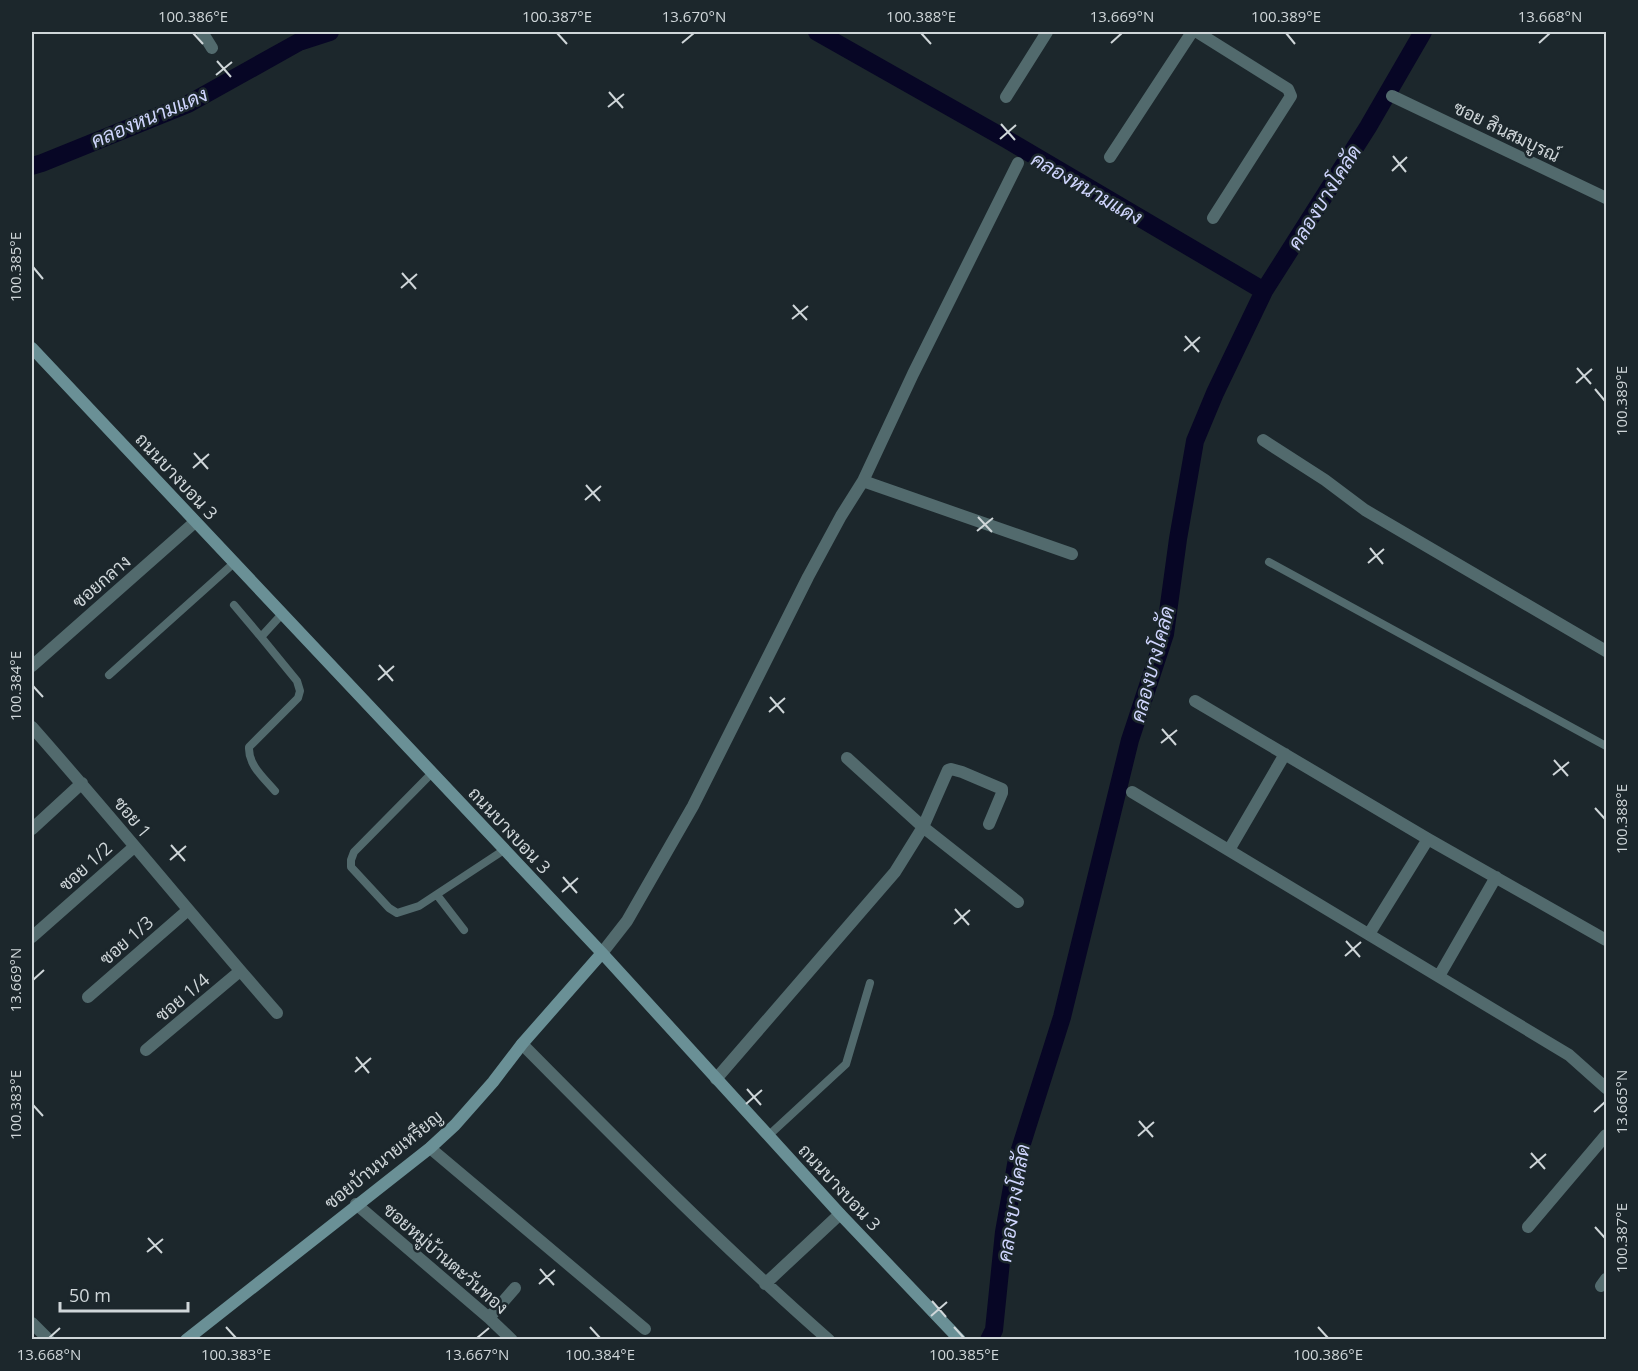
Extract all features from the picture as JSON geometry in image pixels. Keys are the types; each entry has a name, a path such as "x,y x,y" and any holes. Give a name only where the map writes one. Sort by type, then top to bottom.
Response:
{"main road":[{"name":"ถนนบางบอน 3","path":"32,348 602,953 840,1214 958,1337"},
{"name":"ซอยบ้านนายเหรียญ","path":"186,1340 430,1148 493,1082 522,1044 602,953"}],"street":[{"path":"202,32 212,48"},
{"path":"1006,97 1047,32"},
{"path":"1110,157 1192,32"},
{"path":"1197,32 1288,89 1291,96 1213,218"},
{"name":"ซอย สินสมบูรณ์","path":"1392,96 1606,198"},
{"path":"602,953 627,921 693,806 808,577 863,481 913,374 1018,163"},
{"path":"1263,440 1325,480 1365,510 1606,651"},
{"path":"863,481 1072,554"},
{"name":"ซอยกลาง","path":"32,666 195,522"},
{"path":"1195,701 1428,839 1606,940"},
{"name":"ซอย 1","path":"32,727 277,1013"},
{"path":"1230,850 1286,754"},
{"path":"847,758 923,827 1018,902"},
{"path":"716,1079 896,872 923,827 948,770 962,772 1002,789 989,824"},
{"path":"32,829 82,783"},
{"path":"1132,792 1569,1055 1606,1088"},
{"path":"1369,934 1428,839"},
{"name":"ซอย 1/2","path":"32,937 134,847"},
{"path":"1439,976 1497,878"},
{"name":"ซอย 1/3","path":"88,997 188,910"},
{"name":"ซอย 1/4","path":"146,1050 240,971"},
{"path":"522,1044 765,1284 829,1340"},
{"path":"1528,1227 1606,1135"},
{"path":"430,1148 645,1329"},
{"name":"ซอยหมู่บ้านตะวันทอง","path":"356,1204 512,1340"},
{"path":"765,1284 840,1214"},
{"path":"489,1318 515,1288"},
{"path":"32,1323 49,1340"}],"lane":[{"path":"1269,562 1606,746"},
{"path":"110,675 234,563"},
{"path":"234,605 297,681 300,691 298,698 249,747 248,755 252,764 275,791"},
{"path":"261,637 282,614"},
{"path":"432,773 354,852 351,860 351,867 389,908 397,913 419,906 504,849"},
{"path":"437,895 464,930"},
{"path":"768,1136 846,1064 870,983"}],"waterway":[{"name":"คลองหนามแดง","path":"32,166 188,104 299,42 330,32"},
{"name":"คลองหนามแดง","path":"817,32 1006,139 1264,291"},
{"name":"คลองบางโคลัด","path":"989,1340 994,1330 1004,1232 1017,1159 1062,1017 1130,740 1165,634 1195,441 1215,393 1264,291 1368,127 1423,32"}]}
